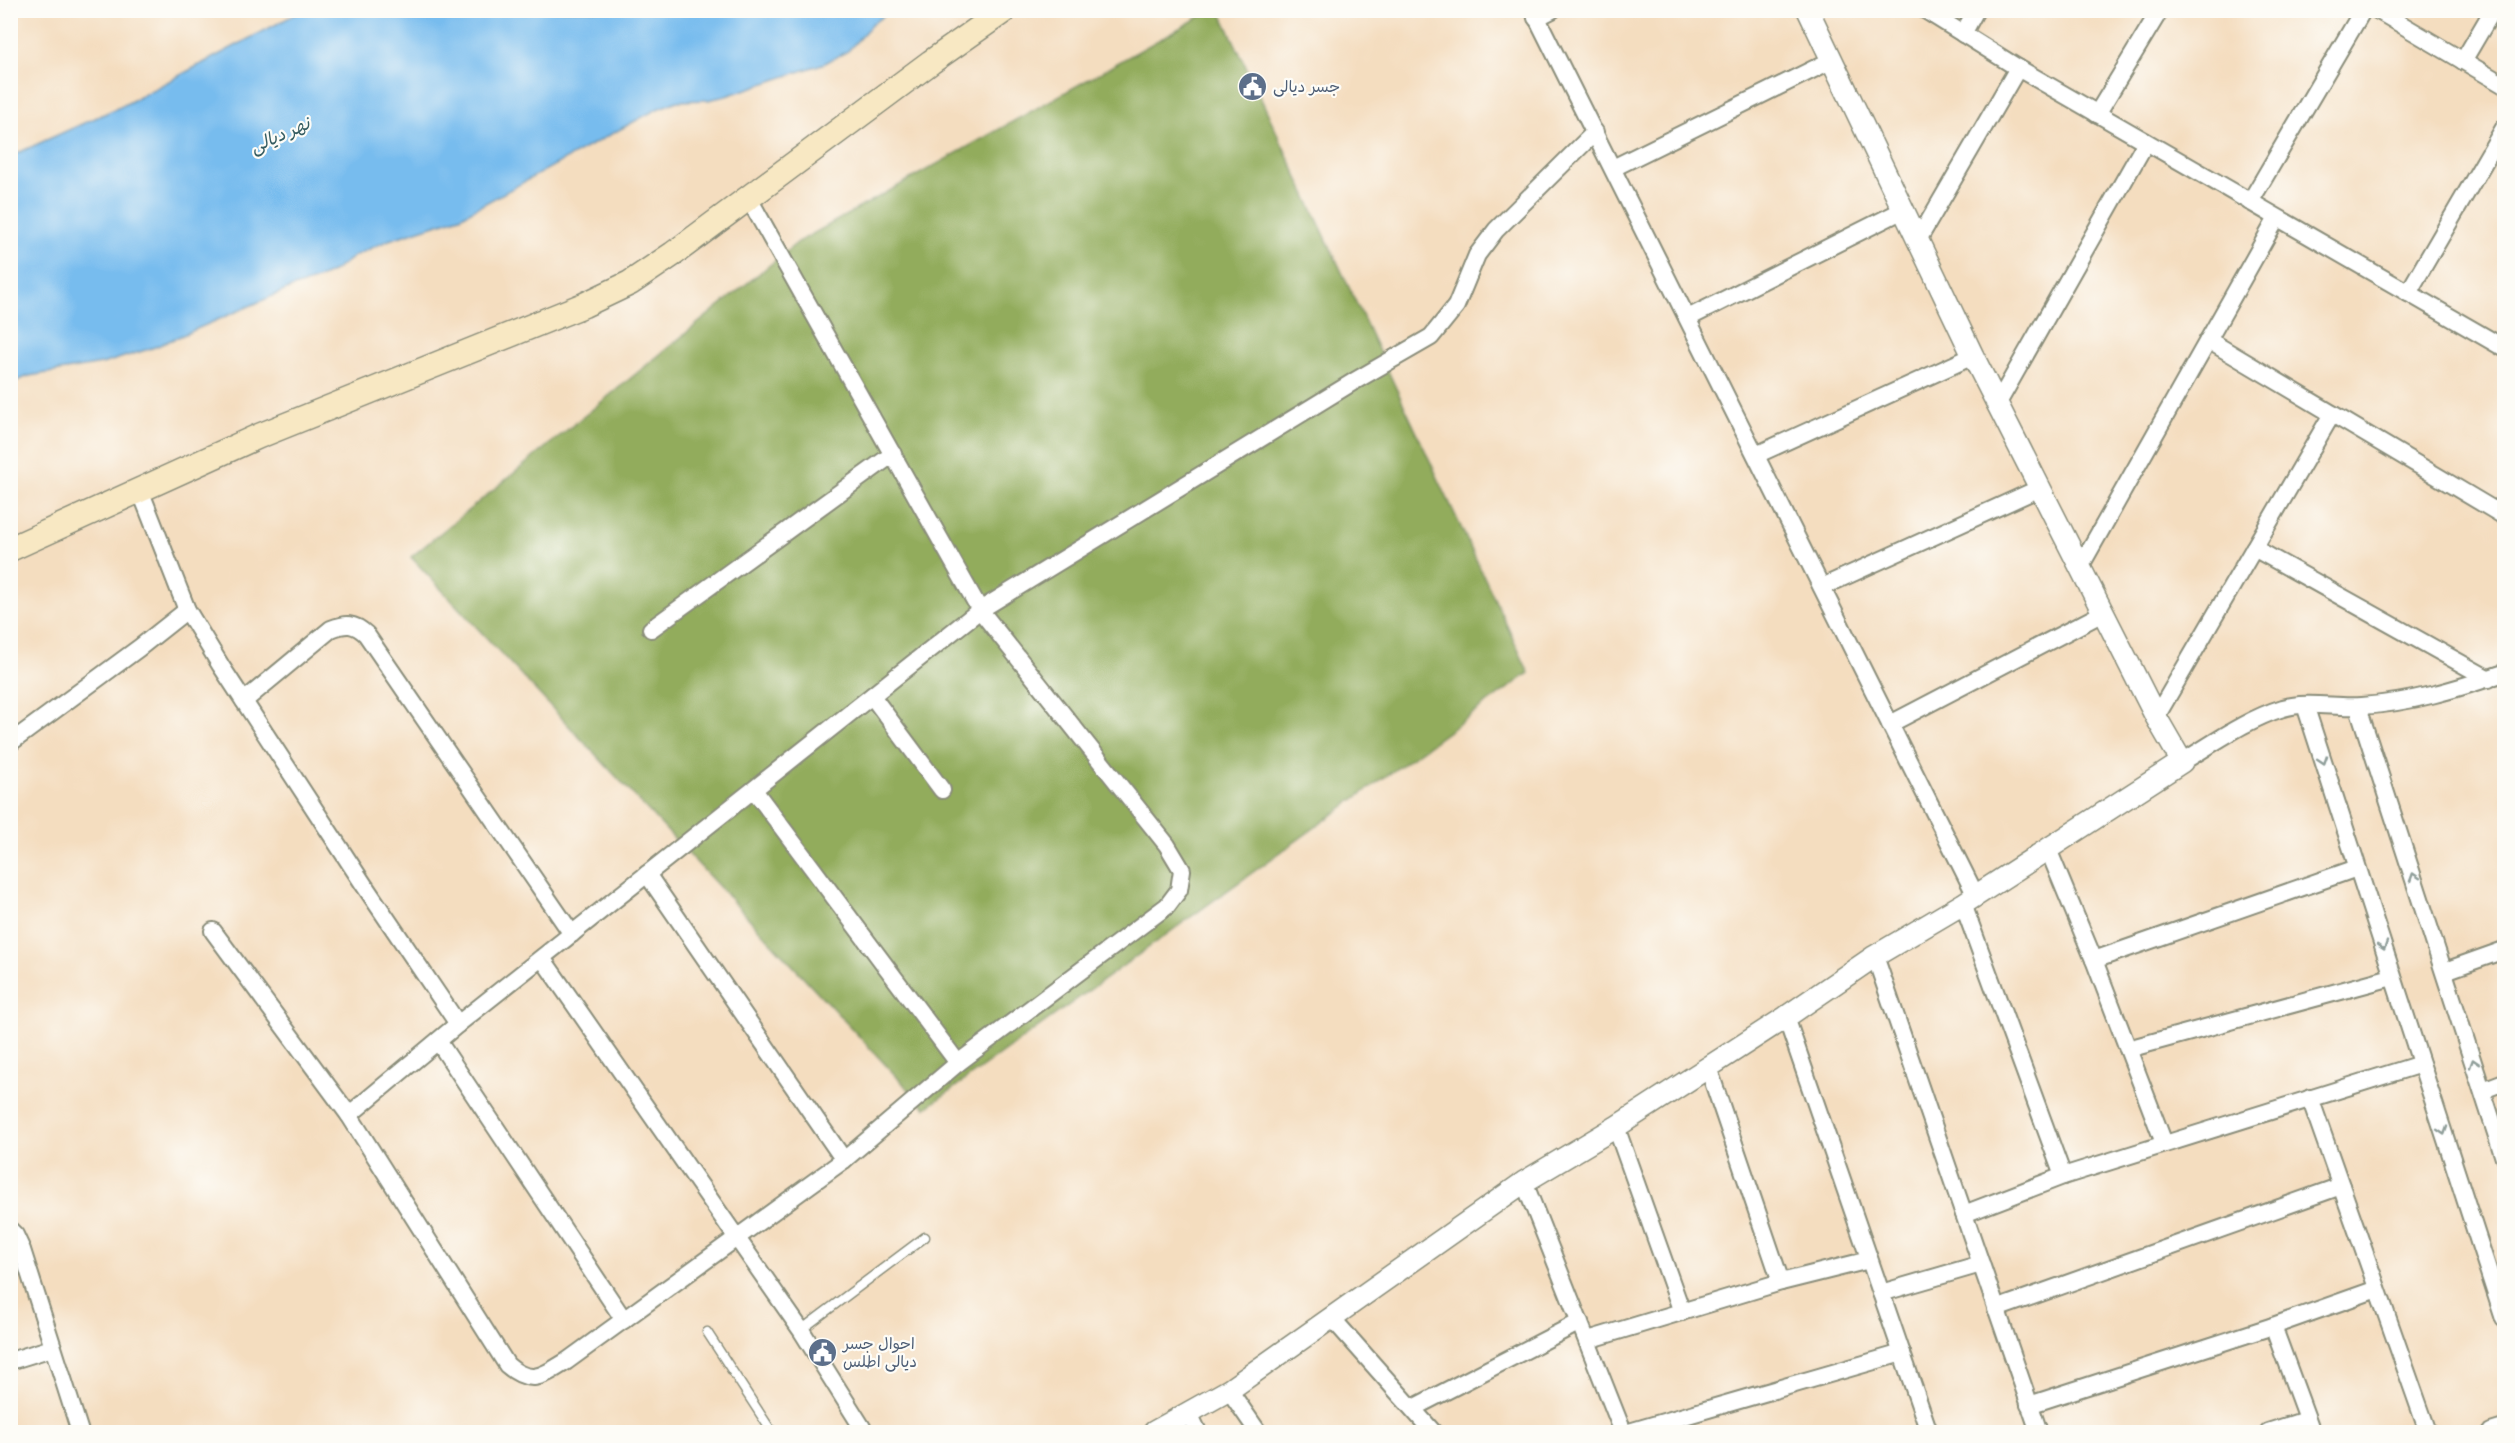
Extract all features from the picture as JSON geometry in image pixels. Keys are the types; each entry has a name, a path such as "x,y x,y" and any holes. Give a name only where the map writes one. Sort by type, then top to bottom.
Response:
{"main road":[{"path":"10,549 259,436 607,294 652,269 1005,10"}],"street":[{"path":"1552,10 1535,14 1890,724 1970,900 2063,1176"},
{"path":"1925,10 2018,68 2505,348"},
{"path":"1963,34 1976,10"},
{"path":"2097,114 2160,10"},
{"path":"2250,202 2364,10"},
{"path":"2377,10 2505,85"},
{"path":"2463,61 2493,10"},
{"path":"1809,11 1973,356 2156,717 2182,762"},
{"path":"1613,168 1832,60"},
{"path":"1918,240 2018,68"},
{"path":"2408,293 2505,128"},
{"path":"349,1115 458,1024 980,610 1343,388 1431,338 1456,306 1476,255 1496,230 1595,132"},
{"path":"1998,403 2146,142"},
{"path":"213,931 349,1115 507,1365 528,1378 542,1376 567,1361 844,1160 958,1063 1167,906 1179,890 1182,870 1167,845 980,610 748,197"},
{"path":"1688,318 1903,210"},
{"path":"2080,567 2277,218"},
{"path":"2208,340 2505,516"},
{"path":"1756,455 1973,356"},
{"path":"2156,717 2332,414"},
{"path":"651,629 892,454"},
{"path":"1822,587 2040,488"},
{"path":"140,490 187,610 364,885 458,1024"},
{"path":"2254,548 2497,676"},
{"path":"10,743 140,648 187,610"},
{"path":"1890,724 2103,613"},
{"path":"244,701 332,629 345,624 357,626 366,633 572,934"},
{"path":"1154,1432 1229,1390 1524,1182 1616,1127 1786,1017 1875,956 1970,900 2182,762 2267,714 2305,705 2358,707 2425,698 2497,676"},
{"path":"872,696 942,790"},
{"path":"2305,705 2505,1319"},
{"path":"2358,707 2505,1158"},
{"path":"754,790 958,1063"},
{"path":"2048,849 2094,960 2164,1143"},
{"path":"2094,960 2357,868"},
{"path":"647,874 844,1160"},
{"path":"2445,971 2505,950"},
{"path":"1875,956 2039,1432"},
{"path":"542,958 801,1330 865,1432"},
{"path":"2128,1049 2392,977"},
{"path":"1786,1017 1929,1432"},
{"path":"438,1041 624,1320"},
{"path":"1964,1214 2063,1176 2421,1064"},
{"path":"1708,1067 1781,1282"},
{"path":"2483,1090 2505,1082"},
{"path":"2310,1098 2428,1432"},
{"path":"1616,1127 1682,1312"},
{"path":"1524,1182 1623,1432"},
{"path":"1996,1309 2341,1186"},
{"path":"10,1230 15,1234 22,1250 80,1432"},
{"path":"1588,1340 1781,1282 1869,1260"},
{"path":"1881,1293 1981,1264"},
{"path":"2029,1405 2273,1326 2377,1289"},
{"path":"1331,1317 1433,1432"},
{"path":"1413,1408 1580,1322"},
{"path":"2268,1432 2309,1426 2273,1326"},
{"path":"10,1361 52,1348"},
{"path":"1629,1432 1902,1353"},
{"path":"1229,1390 1258,1432"},
{"path":"1188,1412 1198,1432"},
{"path":"2491,1432 2505,1428"}],"lane":[{"path":"801,1330 926,1237"},
{"path":"707,1332 772,1432"}],"green space":[{"path":"1210,11 1220,11 1529,673 926,1108 411,557 798,242"}],"water":[{"name":"نهر ديالى","path":"303,10 890,11 872,24 848,51 825,63 726,96 708,100 677,101 657,109 460,217 389,240 356,255 334,271 317,279 155,347 102,364 29,376 11,383 11,156 124,105"}],"place":[{"name":"جسر ديالى","path":"1252,86"},
{"name":"احوال جسر ديالى اطلس","path":"822,1352"}]}
